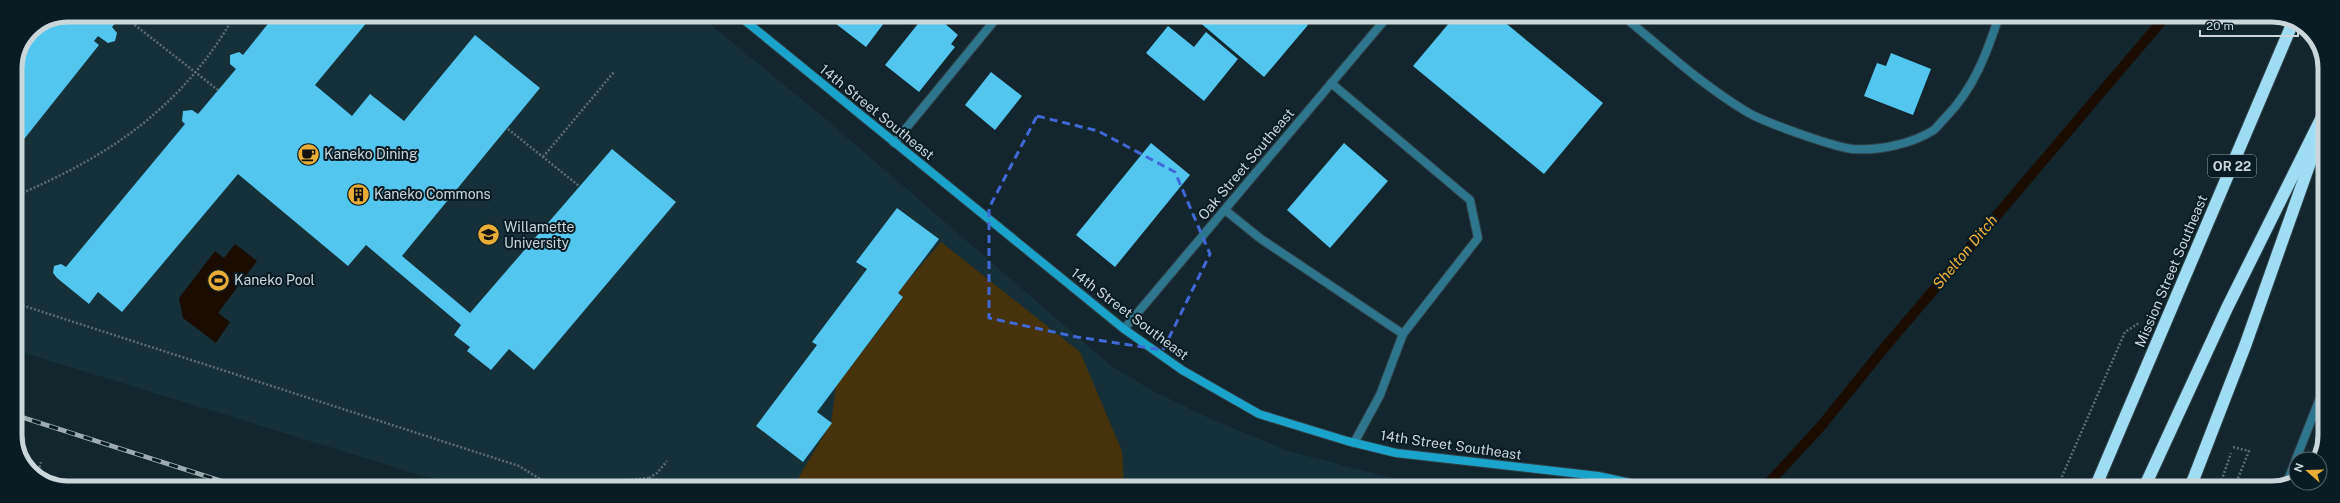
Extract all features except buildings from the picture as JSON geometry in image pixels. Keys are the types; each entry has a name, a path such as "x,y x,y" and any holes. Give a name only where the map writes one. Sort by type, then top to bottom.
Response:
{"highway":[{"name":"Mission Street Southeast","path":"2098,481 2292,26"},
{"path":"2147,481 2227,308 2318,125"},
{"path":"2193,481 2245,346 2318,140"}],"street":[{"name":"14th Street Southeast","path":"747,22 1124,329 1182,370 1259,414 1354,443 1396,453 1598,476 1620,481"},
{"path":"894,143 993,22"},
{"name":"Oak Street Southeast","path":"1124,329 1383,22"},
{"path":"1631,22 1726,98 1749,112 1810,136 1852,149 1879,147 1907,142 1934,129 1954,108 1975,78 1988,48 1996,22"},
{"path":"1331,83 1470,200 1478,238 1404,334 1380,395 1354,443"},
{"path":"1225,210 1261,239 1404,334"},
{"path":"2300,451 2318,403"}],"path":[{"path":"131,22 218,90"},
{"path":"22,193 83,164 114,146 149,120 196,73 220,40 231,22"},
{"path":"543,157 614,72"},
{"path":"508,129 579,186"},
{"path":"22,305 519,466 543,481"},
{"name":"Mission Street Southeast","path":"2060,481 2125,332"},
{"path":"2233,447 2249,451 2237,481"},
{"path":"617,481 649,478 657,473 667,461"},
{"path":"38,470 41,462"},
{"path":"649,478 653,481"}],"highlighted area":[{"path":"1037,116 1098,131 1175,172 1210,254 1163,350 1077,337 989,318 989,208"}],"shaded area":[{"name":"Willamette University","path":"68,22 708,22 828,121 1110,365 1151,390 1211,419 1288,451 1403,481 440,481 22,352 22,68 25,50 35,35 50,25"},
{"path":"941,242 1080,352 1122,451 1124,481 797,481 831,423 836,386 901,301 897,293"},
{"name":"Kaneko Pool","path":"235,244 257,261 218,313 230,322 216,343 183,318 179,298 215,251 224,258"}],"waterway":[{"name":"Shelton Ditch","path":"1770,481 1822,425 1880,353 2161,22"}],"railway":[{"path":"22,417 221,481"}],"place":[{"name":"Kaneko Dining","path":"309,154"},
{"name":"Kaneko Commons","path":"358,194"},
{"name":"Willamette University","path":"488,235"},
{"name":"Kaneko Pool","path":"218,280"}]}
